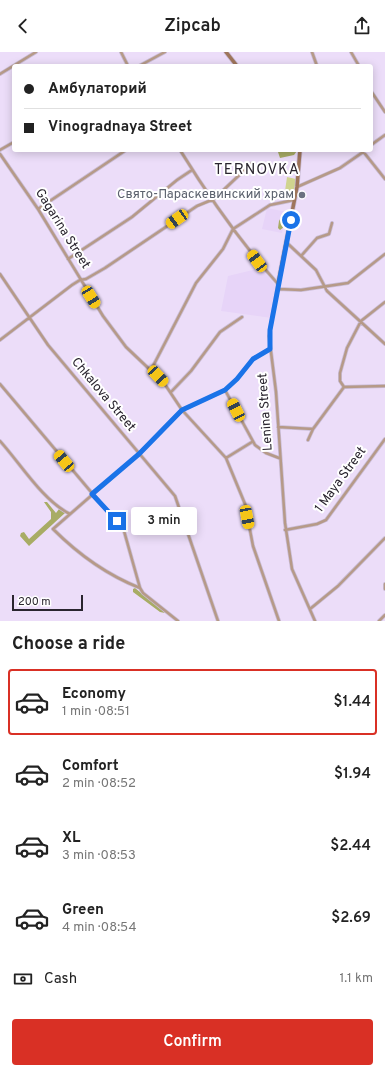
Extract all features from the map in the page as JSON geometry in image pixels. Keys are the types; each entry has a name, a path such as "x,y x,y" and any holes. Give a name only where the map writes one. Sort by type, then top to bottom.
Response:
{"street":[{"path":"16,64 36,52"},
{"path":"121,52 127,64"},
{"path":"143,64 165,52"},
{"path":"232,52 227,54 235,64"},
{"path":"312,52 316,64"},
{"path":"351,52 358,64"},
{"path":"0,74 12,67"},
{"path":"373,94 385,112"},
{"path":"373,144 385,135"},
{"path":"0,150 12,143"},
{"path":"38,209 123,152"},
{"path":"181,152 212,200 257,261 278,284"},
{"name":"Lenina Street","path":"300,152 297,187 270,330 270,349 278,427 285,530 292,568 315,621"},
{"path":"297,187 340,168 363,152"},
{"path":"365,152 385,180"},
{"name":"Gagarina Street","path":"0,154 38,209 103,316 126,347 151,370 171,392 182,410 226,458 245,504 253,546 279,621"},
{"path":"0,340 72,285 82,280 86,280 197,206 212,200 252,163"},
{"path":"68,259 132,217 176,180 192,170"},
{"path":"151,370 196,283 223,248 233,228 270,205 294,200"},
{"path":"301,256 317,238 329,234 332,223"},
{"path":"286,242 316,270 328,291 385,344"},
{"path":"278,290 301,290 343,284 353,281 385,254"},
{"name":"Chkalova Street","path":"0,274 48,345 178,501 218,621"},
{"path":"344,387 340,381 340,373 347,348 361,321 385,302"},
{"path":"171,392 191,371 220,332 242,317"},
{"path":"178,621 140,588 118,580 100,568 53,529 139,454 182,410 225,390 237,379 253,359 270,349"},
{"path":"0,384 124,531 140,588"},
{"path":"344,387 385,386"},
{"path":"308,440 313,430 344,387"},
{"path":"225,390 251,434 252,442 260,449 279,458"},
{"path":"278,427 313,430"},
{"name":"1 Maya Street","path":"285,530 317,524 326,520 385,438"},
{"path":"0,441 37,485 62,510 70,514"},
{"path":"226,458 252,442"},
{"path":"310,609 338,586 385,538"},
{"path":"136,587 139,583"},
{"path":"379,621 385,615"}],"shaded area":[{"path":"267,208 287,212 282,233 262,229"},
{"path":"261,268 276,286 272,318 221,311 228,276"}],"green space":[{"path":"278,152 296,152 294,155 280,158"},
{"path":"287,177 296,179 293,198 284,198"},
{"path":"284,212 287,213 284,227 280,230 278,228 279,221"},
{"path":"44,502 47,502 56,513 59,509 65,513 29,546 20,536 21,533 24,532 29,539 51,519 51,512"},
{"path":"135,588 165,613 160,612 133,592 133,589"}],"place":[{"name":"Свято-Параскевинский храм","path":"302,195"}],"district":[{"name":"TERNOVKA","path":"257,170"}],"route":[{"path":"117,521 92,494 139,454 182,410 225,390 237,379 253,359 270,349 269,336 291,220"}]}
